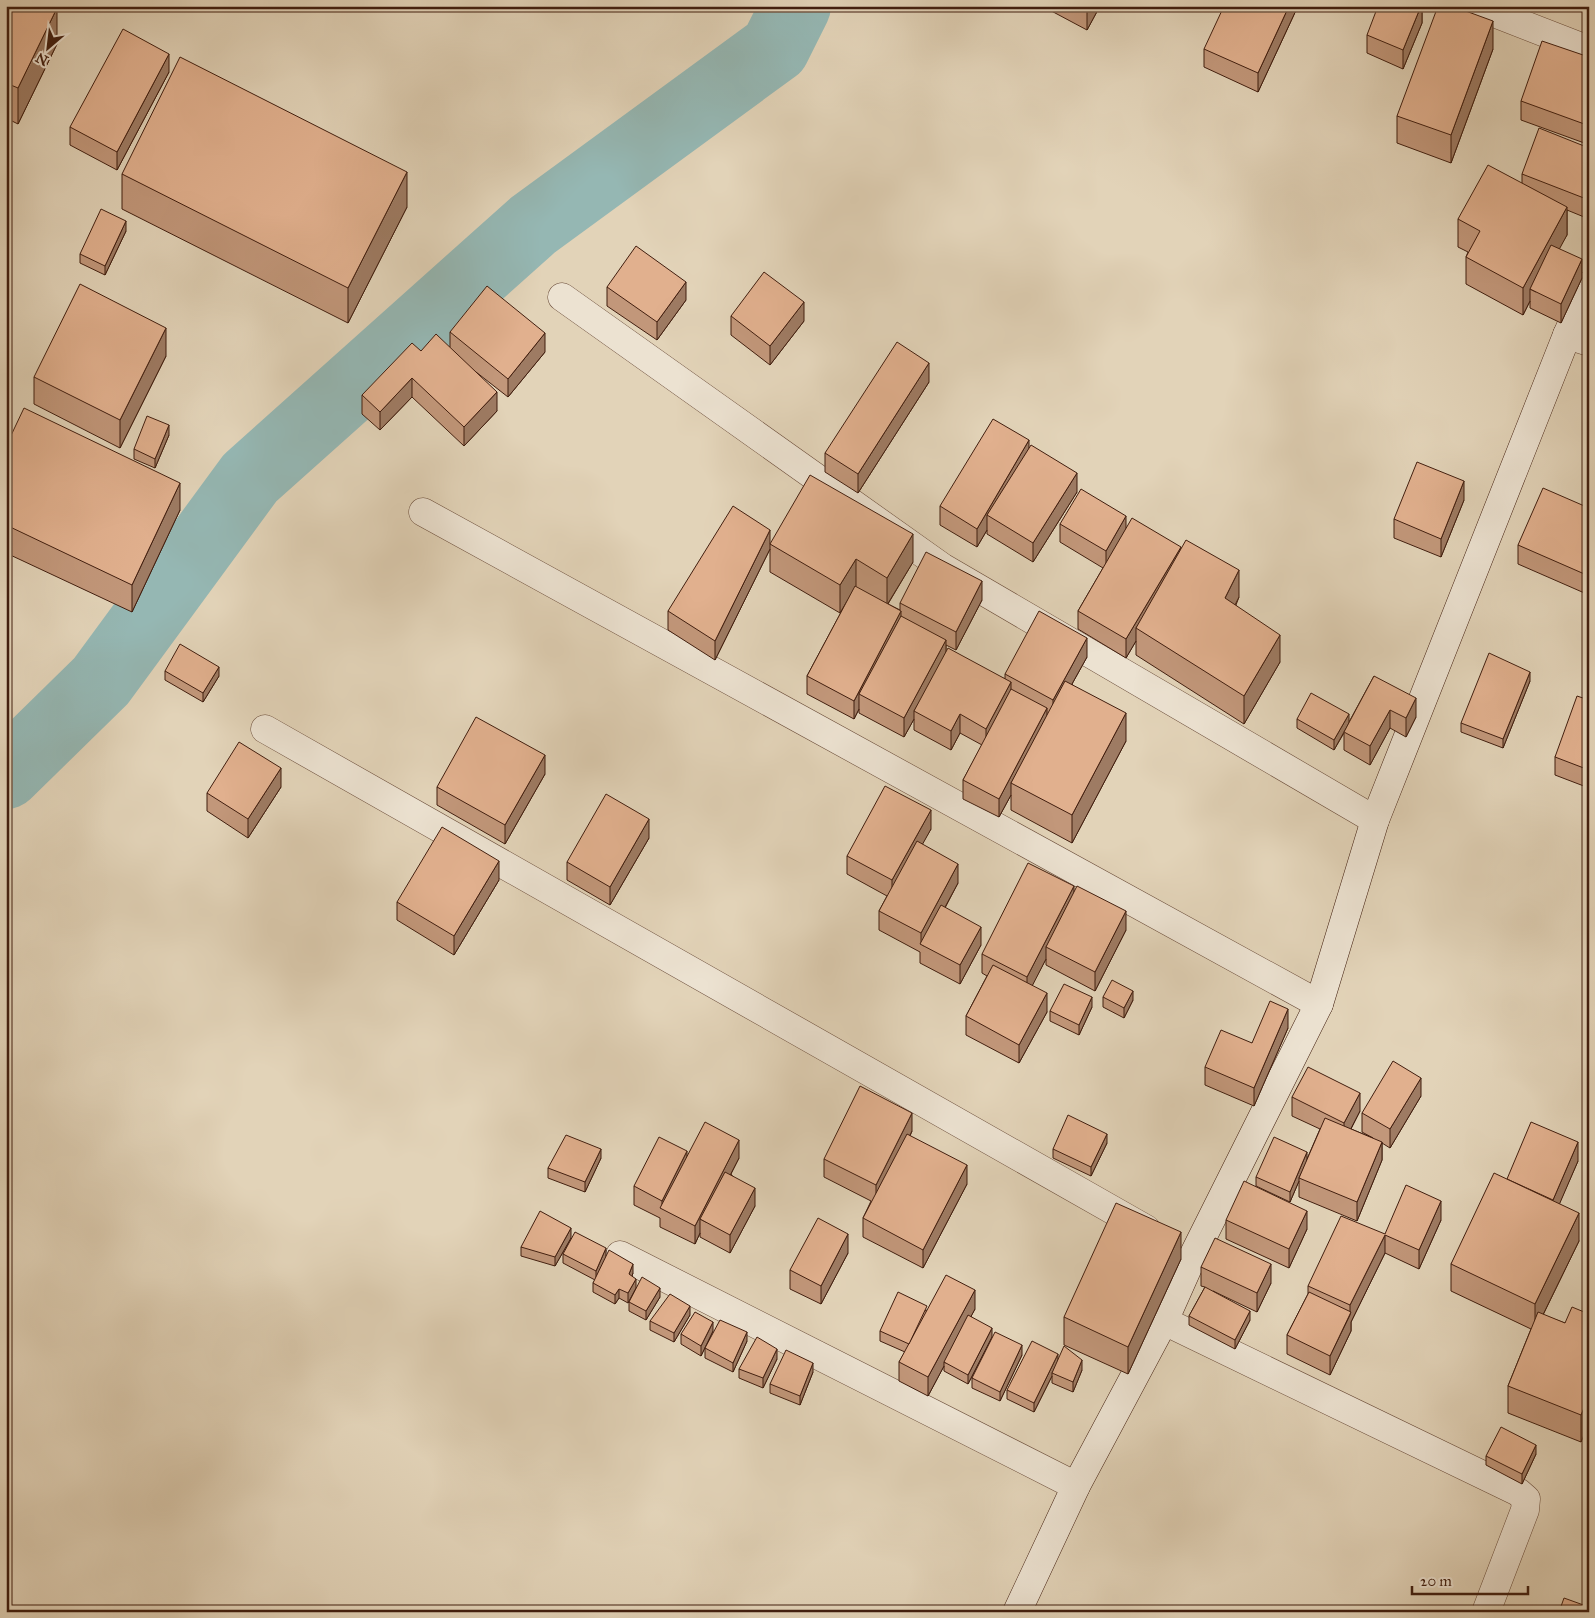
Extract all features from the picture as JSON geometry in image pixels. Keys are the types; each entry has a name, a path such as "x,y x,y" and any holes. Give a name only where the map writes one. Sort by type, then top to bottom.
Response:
{"street":[{"path":"1476,6 1589,50"},
{"path":"1017,1612 1076,1486 1164,1321 1179,1248 1319,1004 1375,820 1578,339 1589,285"},
{"path":"562,297 942,567 1375,820"},
{"path":"423,512 1319,1004"},
{"path":"265,729 1179,1248"},
{"path":"620,1255 1076,1486"},
{"path":"1164,1321 1518,1492 1526,1499 1525,1510 1486,1612"}],"building":[{"path":"6,6 53,6 57,8 18,88 6,83"},
{"path":"1224,6 1289,6 1258,73 1204,49"},
{"path":"1378,6 1421,6 1403,50 1367,35"},
{"path":"1438,6 1452,6 1493,21 1451,135 1397,116"},
{"path":"123,29 169,54 117,152 70,127"},
{"path":"1542,41 1589,57 1589,121 1587,125 1521,101"},
{"path":"180,57 407,172 348,288 122,174"},
{"path":"1539,128 1589,148 1589,200 1522,174"},
{"path":"1488,165 1567,207 1523,288 1466,257 1480,231 1458,219"},
{"path":"101,209 126,221 105,266 80,254"},
{"path":"1551,245 1582,259 1561,304 1530,289"},
{"path":"636,246 686,282 657,322 607,287"},
{"path":"764,272 804,302 770,346 731,316"},
{"path":"80,284 166,328 120,420 34,377"},
{"path":"487,286 545,333 508,379 450,332"},
{"path":"436,334 497,392 464,427 412,378 380,412 362,395 412,343 421,351"},
{"path":"897,342 929,363 858,474 825,453"},
{"path":"24,408 180,483 132,585 6,525 6,446"},
{"path":"147,416 169,425 155,459 134,449"},
{"path":"993,419 1029,440 977,529 940,506"},
{"path":"1031,445 1077,473 1033,543 987,515"},
{"path":"1417,462 1464,481 1441,539 1394,519"},
{"path":"810,475 913,534 887,578 856,559 840,585 770,544"},
{"path":"1543,488 1589,508 1589,576 1518,545"},
{"path":"1081,489 1126,516 1106,551 1060,524"},
{"path":"733,506 770,530 715,641 668,611"},
{"path":"1132,518 1181,547 1126,639 1078,611"},
{"path":"1186,540 1239,570 1225,598 1280,635 1244,696 1136,628"},
{"path":"926,552 982,581 956,632 900,603"},
{"path":"855,586 901,611 854,701 807,676"},
{"path":"1039,611 1087,638 1053,700 1005,674"},
{"path":"901,616 946,640 904,718 859,694"},
{"path":"180,644 219,667 203,693 165,671"},
{"path":"948,648 1011,682 986,729 960,714 951,731 914,711"},
{"path":"1489,653 1530,672 1503,739 1461,723"},
{"path":"1374,676 1416,698 1406,718 1390,710 1370,746 1344,732"},
{"path":"1065,681 1126,713 1072,815 1011,783"},
{"path":"1011,689 1047,708 999,799 963,780"},
{"path":"1311,693 1349,714 1334,740 1297,719"},
{"path":"1577,696 1589,700 1589,770 1555,757"},
{"path":"476,717 545,755 505,825 437,787"},
{"path":"239,742 281,768 248,819 207,793"},
{"path":"885,786 931,810 892,880 847,856"},
{"path":"606,794 649,819 610,887 567,862"},
{"path":"442,827 499,861 454,936 397,902"},
{"path":"917,841 958,864 921,933 879,911"},
{"path":"1028,863 1074,886 1027,977 982,954"},
{"path":"1077,886 1126,911 1095,972 1046,947"},
{"path":"941,905 981,927 960,965 920,944"},
{"path":"993,965 1047,993 1019,1045 966,1016"},
{"path":"1112,980 1133,991 1124,1008 1103,997"},
{"path":"1064,984 1092,997 1079,1025 1050,1011"},
{"path":"1270,1001 1288,1009 1254,1088 1205,1067 1221,1030 1252,1043"},
{"path":"1393,1061 1421,1078 1390,1129 1362,1113"},
{"path":"1308,1067 1360,1093 1344,1123 1292,1097"},
{"path":"860,1086 912,1113 876,1185 824,1159"},
{"path":"1068,1115 1107,1134 1091,1167 1053,1149"},
{"path":"1325,1118 1382,1142 1357,1202 1299,1178"},
{"path":"705,1122 739,1140 695,1226 660,1208"},
{"path":"1531,1122 1578,1142 1553,1200 1507,1179"},
{"path":"907,1134 967,1165 923,1250 863,1218"},
{"path":"566,1135 601,1149 585,1182 548,1168"},
{"path":"659,1137 687,1151 662,1201 634,1186"},
{"path":"1274,1137 1307,1152 1290,1192 1256,1177"},
{"path":"725,1172 755,1188 730,1235 700,1219"},
{"path":"1494,1173 1579,1213 1535,1304 1451,1264"},
{"path":"1244,1181 1307,1211 1289,1249 1226,1220"},
{"path":"1406,1185 1441,1201 1419,1250 1385,1235 1350,1305 1308,1286 1341,1216 1385,1234"},
{"path":"1116,1203 1181,1232 1128,1347 1064,1317"},
{"path":"540,1211 571,1228 555,1257 521,1247"},
{"path":"818,1218 848,1234 821,1286 790,1270"},
{"path":"575,1232 606,1248 596,1271 563,1254"},
{"path":"1215,1238 1271,1264 1257,1293 1201,1267"},
{"path":"609,1250 633,1264 629,1274 636,1279 628,1293 619,1289 615,1295 593,1283"},
{"path":"946,1275 975,1290 928,1377 899,1362"},
{"path":"642,1277 660,1288 646,1311 629,1302"},
{"path":"1205,1287 1250,1311 1235,1340 1189,1316"},
{"path":"898,1292 927,1306 909,1344 880,1331"},
{"path":"1309,1292 1351,1312 1330,1356 1287,1335"},
{"path":"670,1294 690,1306 674,1333 650,1321"},
{"path":"1572,1307 1589,1314 1589,1396 1581,1415 1508,1386 1538,1312 1565,1323"},
{"path":"695,1312 713,1322 701,1346 681,1334"},
{"path":"968,1315 992,1328 968,1375 944,1362"},
{"path":"720,1320 747,1332 733,1363 705,1348"},
{"path":"995,1332 1022,1345 1000,1392 972,1378"},
{"path":"757,1337 777,1349 763,1378 739,1369"},
{"path":"1032,1341 1058,1354 1034,1403 1007,1390"},
{"path":"1064,1346 1082,1360 1073,1382 1052,1373"},
{"path":"786,1350 813,1363 800,1396 770,1384"},
{"path":"1501,1427 1536,1445 1522,1474 1486,1456"},
{"path":"1564,1598 1589,1607 1589,1612 1559,1612"}],"waterway":[{"path":"6,774 101,681 250,478 533,225 775,48 796,6"}]}
